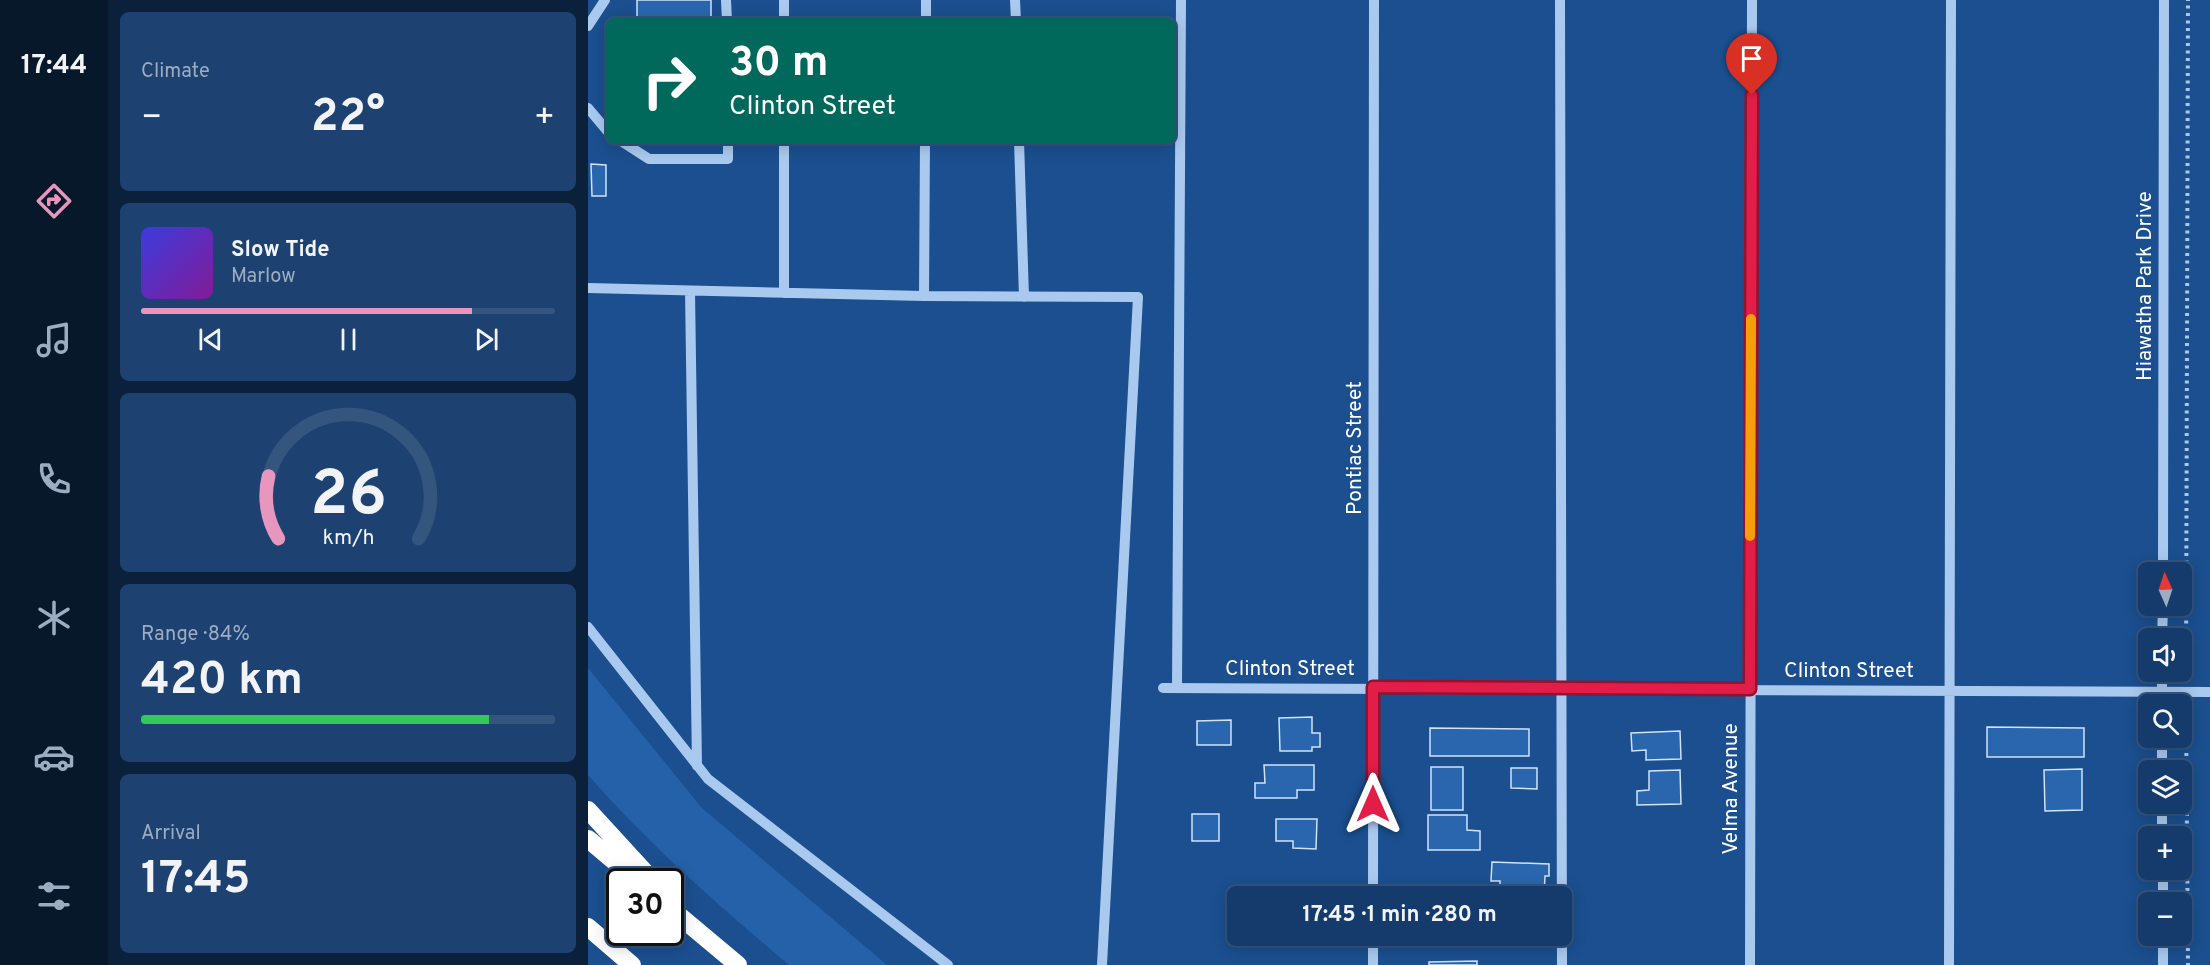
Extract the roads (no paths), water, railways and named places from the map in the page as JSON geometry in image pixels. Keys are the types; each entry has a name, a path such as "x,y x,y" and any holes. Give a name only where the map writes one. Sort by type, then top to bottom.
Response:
{"highway":[{"path":"588,810 641,868"},
{"path":"588,839 622,868"},
{"path":"684,914 711,942"},
{"path":"684,920 738,965"},
{"path":"588,927 632,965"}],"street":[{"path":"588,26 605,0"},
{"path":"726,0 727,18"},
{"path":"784,0 784,18"},
{"path":"926,0 926,18"},
{"path":"1015,0 1016,18"},
{"path":"1177,687 1181,0"},
{"name":"Pontiac Street","path":"1373,886 1374,0"},
{"path":"1560,0 1562,965"},
{"name":"Velma Avenue","path":"1750,965 1752,0"},
{"path":"1949,965 1951,0"},
{"name":"Hiawatha Park Drive","path":"2163,562 2164,0"},
{"path":"588,108 606,129"},
{"path":"626,144 649,159 728,159 728,144"},
{"path":"784,144 784,293"},
{"path":"924,296 925,144"},
{"path":"1019,144 1024,297"},
{"path":"588,288 924,296 1138,297 1102,965"},
{"path":"690,291 697,766"},
{"path":"588,627 708,779 948,965"},
{"path":"2162,682 2162,692"},
{"name":"Clinton Street","path":"1163,688 1373,687 2210,692"},
{"path":"1373,946 1373,965"},
{"path":"2163,946 2163,965"}]}
